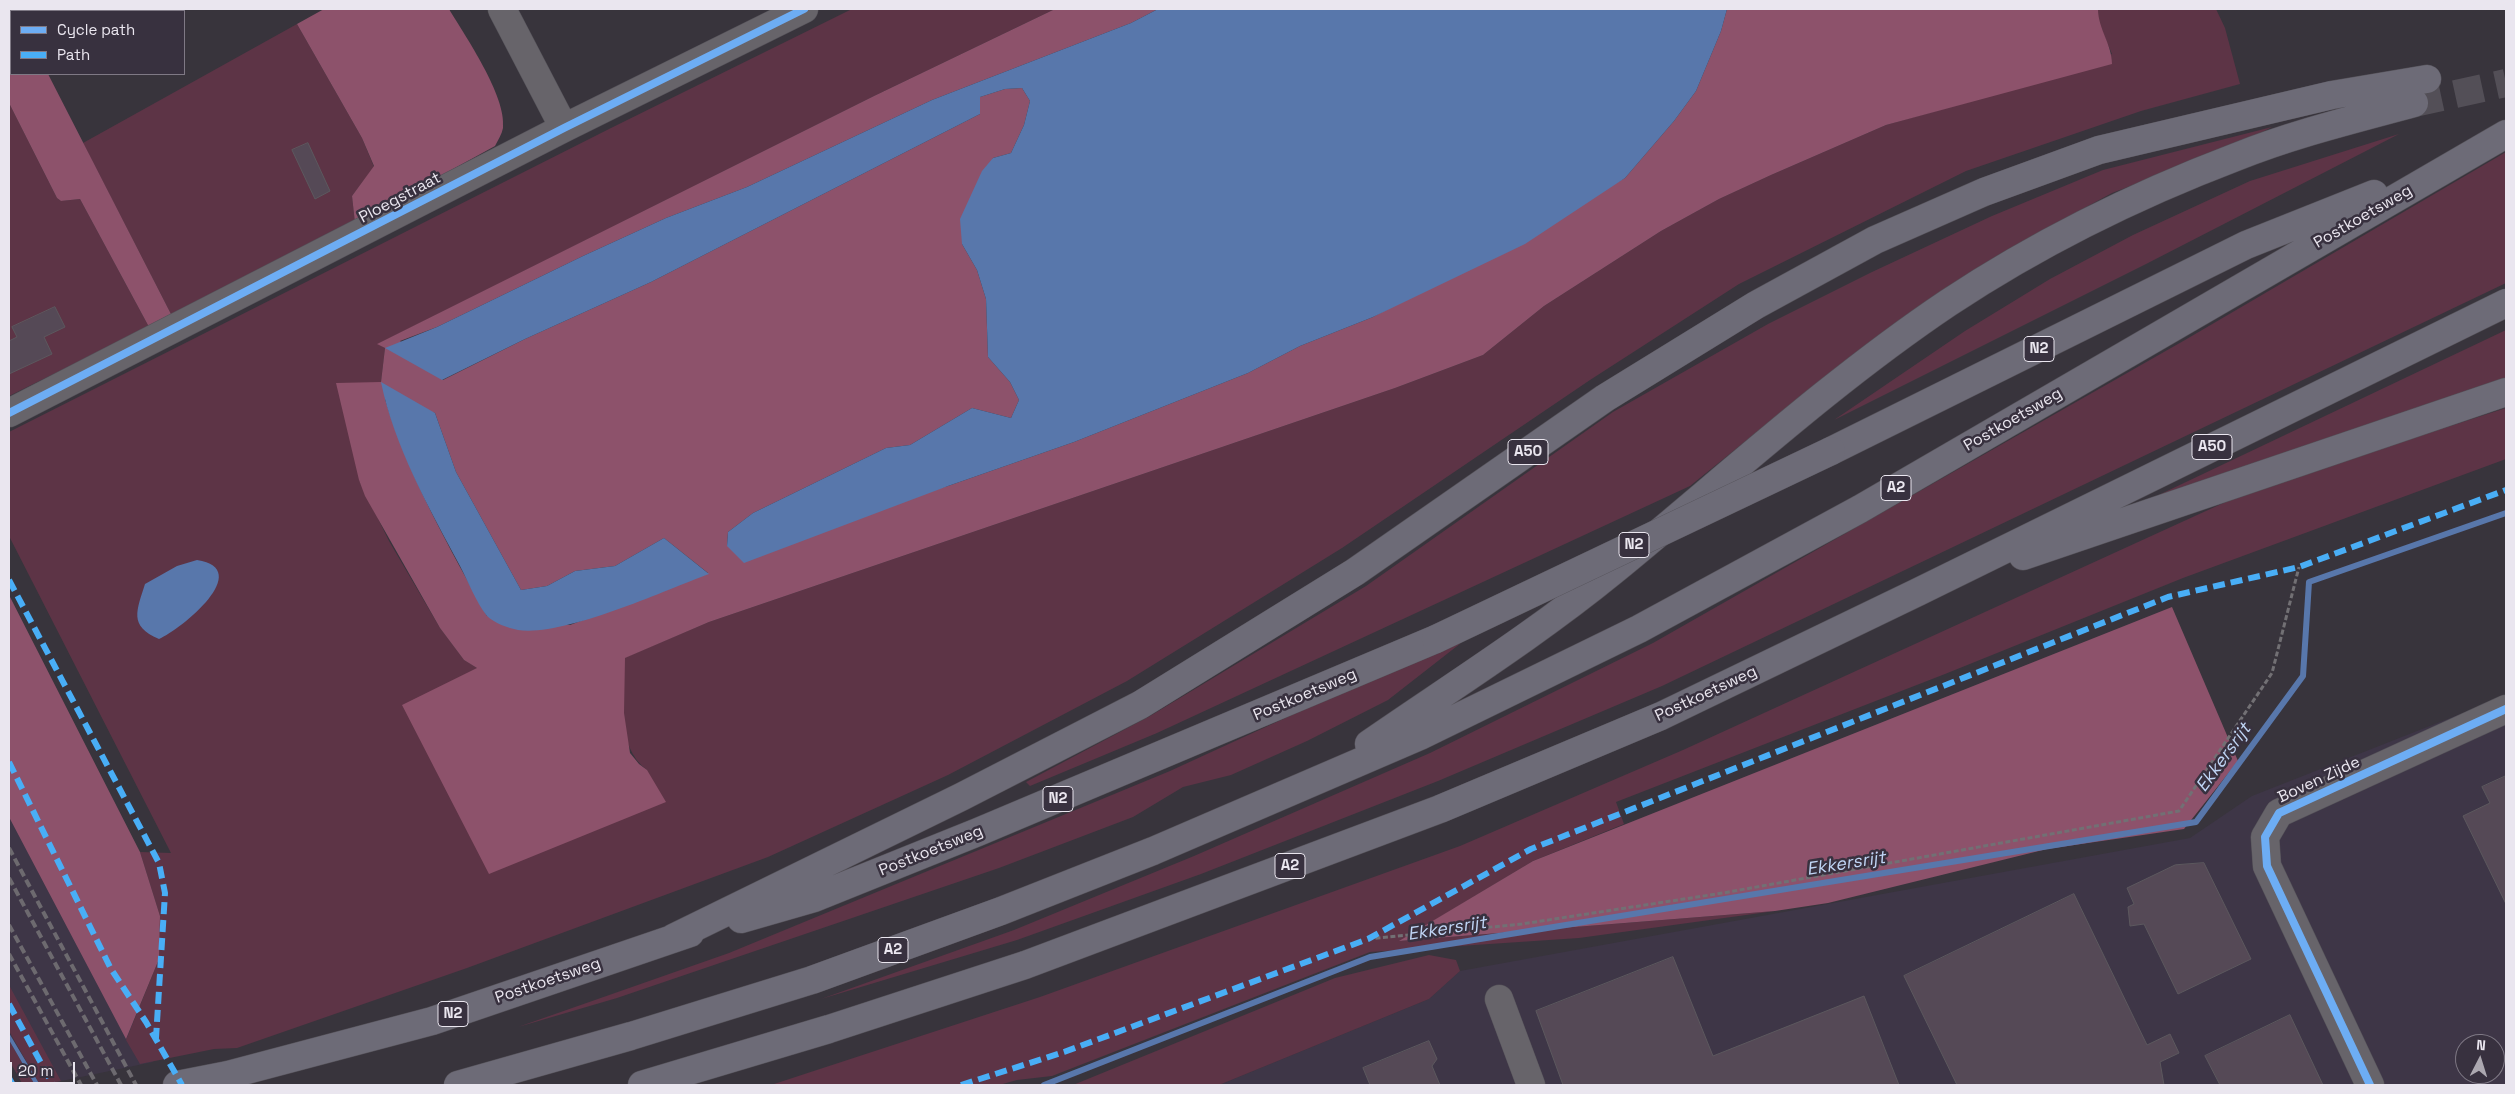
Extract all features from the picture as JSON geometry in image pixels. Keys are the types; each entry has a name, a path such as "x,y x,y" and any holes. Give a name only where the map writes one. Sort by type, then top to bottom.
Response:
{"highway":[{"name":"A50","path":"673,938 961,797 1140,705 1355,572 1605,398 1756,305 1875,240 1984,192 2099,150 2332,95 2427,79"},
{"name":"Postkoetsweg","path":"1316,781 1530,633 1610,574 1763,444 1868,361 1948,303 2032,253 2109,213 2229,160 2339,123 2414,102"},
{"name":"Postkoetsweg","path":"458,1085 631,1036 812,980 1019,904 1153,851 1428,731 1639,629 1860,509 2506,134"},
{"name":"Postkoetsweg","path":"177,1085 228,1074 432,1021 673,938 814,898 978,832 1436,639 1831,451 2246,245 2458,161"},
{"name":"Postkoetsweg","path":"642,1085 829,1029 1025,965 1440,809 1661,716 2506,303"},
{"name":"Postkoetsweg","path":"1918,592 2506,392"}],"street":[{"path":"502,9 564,128"},
{"name":"Ploegstraat","path":"9,413 564,128 804,9"},
{"name":"Boven Zijde","path":"2370,1085 2267,866 2265,837 2278,813 2506,709"},
{"path":"1499,998 1532,1085"}],"path":[{"path":"1368,939 1522,924 1723,893 2179,811 2272,673 2299,567"}],"shaded area":[{"path":"9,9 15,9 10,10 10,75 49,75 172,316 149,327 80,199 61,201 57,198 9,103"},
{"path":"324,9 449,9 484,67 498,100 503,128 495,146 355,223 352,196 374,166 362,138 297,24"},
{"path":"852,9 1055,9 874,96 378,344 385,348 381,382 359,480 389,541 440,628 464,660 647,770 637,760 625,734 622,703 624,658 709,622 1395,388 1483,355 1544,306 1661,231 1719,199 1886,125 2029,85 2112,54 2098,22 2098,9 2216,9 2225,28 2240,84 2141,111 1966,171 1739,284 1590,380 1342,548 1127,681 948,775 768,857 467,968 237,1048 214,1049 140,1064 126,1040 159,959 160,916 140,852 171,853 9,536 9,432 611,128"},
{"path":"1055,9 1158,9 1131,23 932,100 747,187 666,218 437,327 400,341 443,380 525,339 651,282 980,114 980,97 1005,89 1022,88 1030,101 1024,125 1011,153 993,158 962,244 977,270 986,299 988,357 1010,382 1019,400 1011,418 972,408 910,445 886,448 753,513 728,532 727,546 948,486 1074,442 1248,373 1300,346 1373,317 1625,178 1674,121 1696,91 1721,31 1727,9 2098,9 2100,23 2110,50 2112,64 1886,125 1719,199 1661,231 1544,306 1483,355 1395,388 709,622 625,658 624,713 630,753 647,770 666,802 489,874 402,705 477,668 464,660 440,628 365,496 359,480 336,383 381,382 385,348 377,344 874,96","holes":["385,399 435,413 456,472 521,590 547,586 575,571 615,566 664,538 708,573 570,625 487,616 417,483 394,427"]},
{"path":"297,24 362,138 374,167 352,196 355,223 172,316 83,143"},
{"path":"9,103 57,198 61,201 80,199 149,327 9,396"},
{"path":"2272,127 2236,146 2112,193 2005,251 1907,317 1805,393 1690,486 1157,733 1030,786 1026,782 1150,716 1366,586 1613,412 1768,324 1872,272 1992,216 2103,170"},
{"path":"2399,134 2148,263 1834,420 1965,331 2050,279 2133,235 2250,181"},
{"path":"2506,152 2506,283 1662,686 1438,781 1201,874 1017,940 821,999 1014,930 1194,856 1430,753 1653,643 2185,340"},
{"path":"2506,330 2506,379 2125,511"},
{"path":"2506,408 2506,459 2183,578 1945,674 1616,802 1624,824 1533,861 1400,941 1775,911 1579,938 1370,952 1052,1076 1017,1080 999,1085 771,1085 1040,997 1460,846 1683,750 2230,500 2292,477"},
{"path":"9,595 140,852 160,916 159,959 126,1039 9,817"},
{"path":"2172,607 2238,761 2184,829 2047,849 1828,903 1775,911 1399,941 1533,861"},
{"path":"1461,643 1388,700 1307,741 1231,775 1183,787 1133,817 999,868 617,998 518,1027 729,953 1170,771 1394,668"},
{"path":"2506,696 2506,1085 1219,1085 1429,999 1460,971 2190,838 2252,796"},
{"path":"9,776 153,1062 47,1084 23,1085 9,1060"},
{"path":"1429,955 1456,960 1460,971 1429,999 1219,1085 1073,1085 1335,978"},
{"path":"9,985 61,1081 40,1085 9,1031"},
{"path":"9,1040 35,1085 23,1085 9,1060"}],"water":[{"path":"1158,9 1727,9 1721,31 1696,91 1674,121 1625,178 1525,244 1373,317 1300,346 1248,373 1074,442 948,486 744,563 727,546 728,532 753,513 886,448 910,445 972,408 1011,418 1019,400 1010,382 988,357 986,299 977,270 962,244 960,219 982,171 993,158 1011,153 1024,125 1030,101 1022,88 1005,89 980,97 980,114 651,282 525,339 442,380 385,348 437,327 666,218 747,187 932,100 1131,23"},
{"path":"381,382 435,413 456,472 521,590 547,586 575,571 615,566 664,538 709,574 613,611 560,627 518,630 493,621 487,616 476,598 414,476 394,430"},
{"path":"197,560 213,566 219,575 217,586 208,599 183,624 159,639 149,634 139,623 137,616 145,584 177,566"},
{"path":"9,1033 40,1085 35,1085 9,1040"}],"building":[{"path":"308,143 330,191 315,199 292,150"},
{"path":"55,307 65,327 44,337 52,354 9,374 9,341 17,337 12,327"},
{"path":"2506,776 2506,904 2463,816 2490,803 2482,787"},
{"path":"2204,863 2251,959 2178,994 2144,924 2130,926 2128,907 2134,904 2127,888 2175,865"},
{"path":"2074,894 2147,1045 2170,1034 2179,1053 2160,1062 2164,1085 1957,1085 1904,976"},
{"path":"1673,957 1713,1056 1864,996 1899,1085 1563,1085 1536,1011"},
{"path":"2290,1015 2323,1085 2220,1085 2205,1056"},
{"path":"1429,1041 1437,1059 1432,1066 1440,1085 1370,1085 1363,1068"}],"waterway":[{"name":"Ekkersrijt","path":"1044,1085 1370,957 2196,822 2303,676 2309,582 2506,513"}],"tunnel":[{"path":"2414,103 2506,83"}],"railway":[{"path":"9,848 136,1085"},
{"path":"9,878 121,1085"},
{"path":"9,925 97,1085"},
{"path":"9,954 81,1085"}],"marked path":[{"path":"961,1085 1064,1052 1368,939 1531,849 2168,597 2299,567 2506,490"},
{"path":"9,580 159,863 165,893 156,1038"},
{"path":"9,762 111,969 146,1022 182,1085"},
{"path":"9,1004 53,1085"},
{"path":"9,1078 13,1085"}],"cycle path":[{"path":"9,413 564,128 804,9"},
{"path":"2370,1085 2267,866 2265,837 2279,813 2506,709"}]}
